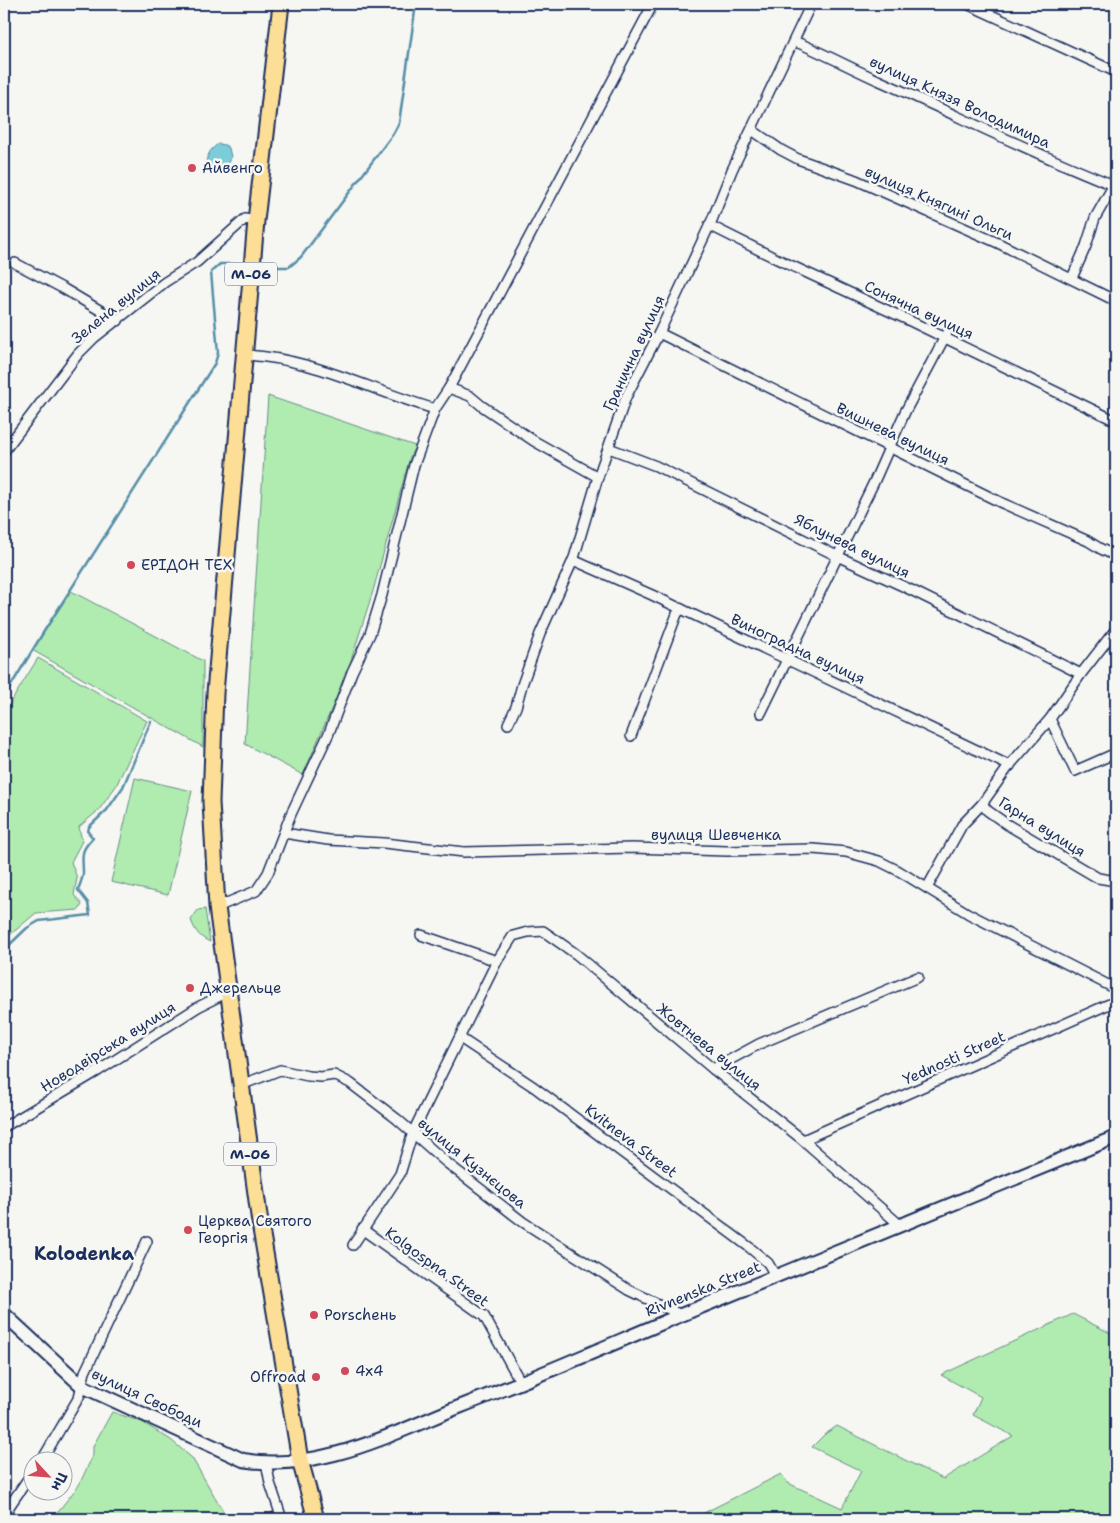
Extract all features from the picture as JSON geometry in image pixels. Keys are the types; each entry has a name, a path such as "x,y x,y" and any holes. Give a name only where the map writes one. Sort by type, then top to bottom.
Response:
{"highway":[{"name":"М-06","path":"281,4 256,221 216,683 211,770 212,832 217,907 260,1223 300,1460 316,1519"}],"main road":[{"name":"Rivnenska Street","path":"300,1460 350,1451 521,1383 681,1315 1116,1137"},
{"name":"вулиця Свободи","path":"4,1314 82,1386 243,1460 266,1462 300,1460"}],"street":[{"path":"217,907 256,891 268,873 291,814 329,733 352,672 370,634 382,595 414,465 435,410 653,4"},
{"name":"Гранична вулиця","path":"508,724 516,707 540,634 573,560 598,478 626,397 659,333 812,4"},
{"path":"967,4 1116,72"},
{"name":"вулиця Князя Володимира","path":"794,41 1068,167 1116,184"},
{"name":"вулиця Княгині Ольги","path":"752,130 798,159 878,190 998,243 1116,301"},
{"path":"1072,278 1096,218 1106,198 1116,184"},
{"name":"Зелена вулиця","path":"4,451 78,354 94,338 166,282 197,262 246,219 256,221"},
{"name":"Сонячна вулиця","path":"709,225 775,258 946,336 1116,420"},
{"path":"14,263 64,289 118,321"},
{"name":"Вишнева вулиця","path":"659,333 890,449 1002,503 1088,541 1101,550 1116,556"},
{"path":"761,713 890,449 905,412 946,336"},
{"path":"244,355 259,355 295,363 435,410"},
{"path":"448,388 470,396 525,436 598,478"},
{"name":"Яблунева вулиця","path":"609,448 656,466 1082,674"},
{"name":"Виноградна вулиця","path":"573,560 681,609 1010,766"},
{"path":"631,736 677,614 681,609"},
{"path":"927,888 962,825 982,804 1010,766 1050,719 1116,629"},
{"path":"1050,719 1075,771 1116,753"},
{"name":"Гарна вулиця","path":"982,804 988,811 1008,825 1098,878 1110,880 1116,878"},
{"name":"вулиця Шевченка","path":"284,833 328,840 384,843 464,852 632,848 727,851 813,849 846,852 879,861 969,914 1116,989"},
{"name":"Жовтнева вулиця","path":"353,1245 400,1174 413,1132 497,961 513,936 543,931 576,954 713,1069 803,1140 901,1226"},
{"path":"421,935 497,961"},
{"path":"713,1069 759,1044 918,976"},
{"name":"Новодвірська вулиця","path":"4,1127 98,1071 198,1007 228,992"},
{"name":"Yednosti Street","path":"803,1140 1116,1001"},
{"name":"Kvitneva Street","path":"460,1038 556,1104 749,1247 768,1262 776,1277"},
{"name":"вулиця Кузнєцова","path":"241,1086 280,1070 308,1076 334,1075 350,1083 413,1132 447,1163 523,1222 629,1290 681,1315"},
{"name":"Kolgospna Street","path":"362,1229 484,1316 521,1383"},
{"path":"48,1450 79,1397 85,1372 147,1241"},
{"path":"266,1462 270,1483 280,1513 273,1519"},
{"path":"4,1514 22,1488"}],"green space":[{"path":"268,396 415,446 410,457 373,591 347,673 303,775 245,744"},
{"path":"71,591 203,661 203,747 32,650"},
{"path":"38,658 147,721 116,786 99,810 79,827 82,841 71,862 77,878 74,895 82,904 79,910 36,913 4,940 4,713"},
{"path":"135,778 192,791 168,895 111,882"},
{"path":"205,909 210,942 198,933 191,920 198,910"},
{"path":"1073,1314 1116,1336 1116,1519 692,1519 781,1474 788,1483 842,1508 861,1471 812,1447 825,1434 837,1426 943,1479 1013,1436 973,1415 981,1397 941,1375"},
{"path":"112,1412 142,1422 171,1440 192,1458 225,1514 218,1519 52,1519 67,1500 72,1500 72,1494 79,1485 93,1455 93,1446"}],"water":[{"path":"218,144 229,148 231,157 228,163 214,170 206,162 210,152"}],"waterway":[{"path":"263,267 289,267 301,257 393,134 399,123 416,4"},
{"path":"4,697 215,363 218,353 211,272 220,264 236,264"},
{"path":"4,950 27,928 39,921 90,915 88,903 78,890 83,875 82,858 84,851 93,838 88,832 89,827 107,810 123,787 151,721"}],"place":[{"name":"Айвенго","path":"192,168"},
{"name":"ЕРІДОН ТЕХ","path":"131,565"},
{"name":"Джерельце","path":"190,988"},
{"name":"Церква Святого Георгія","path":"188,1230"},
{"name":"Porscheнь","path":"314,1315"},
{"name":"4x4","path":"345,1371"},
{"name":"Offroad","path":"316,1377"}],"district":[{"name":"Kolodenka","path":"84,1254"}]}
